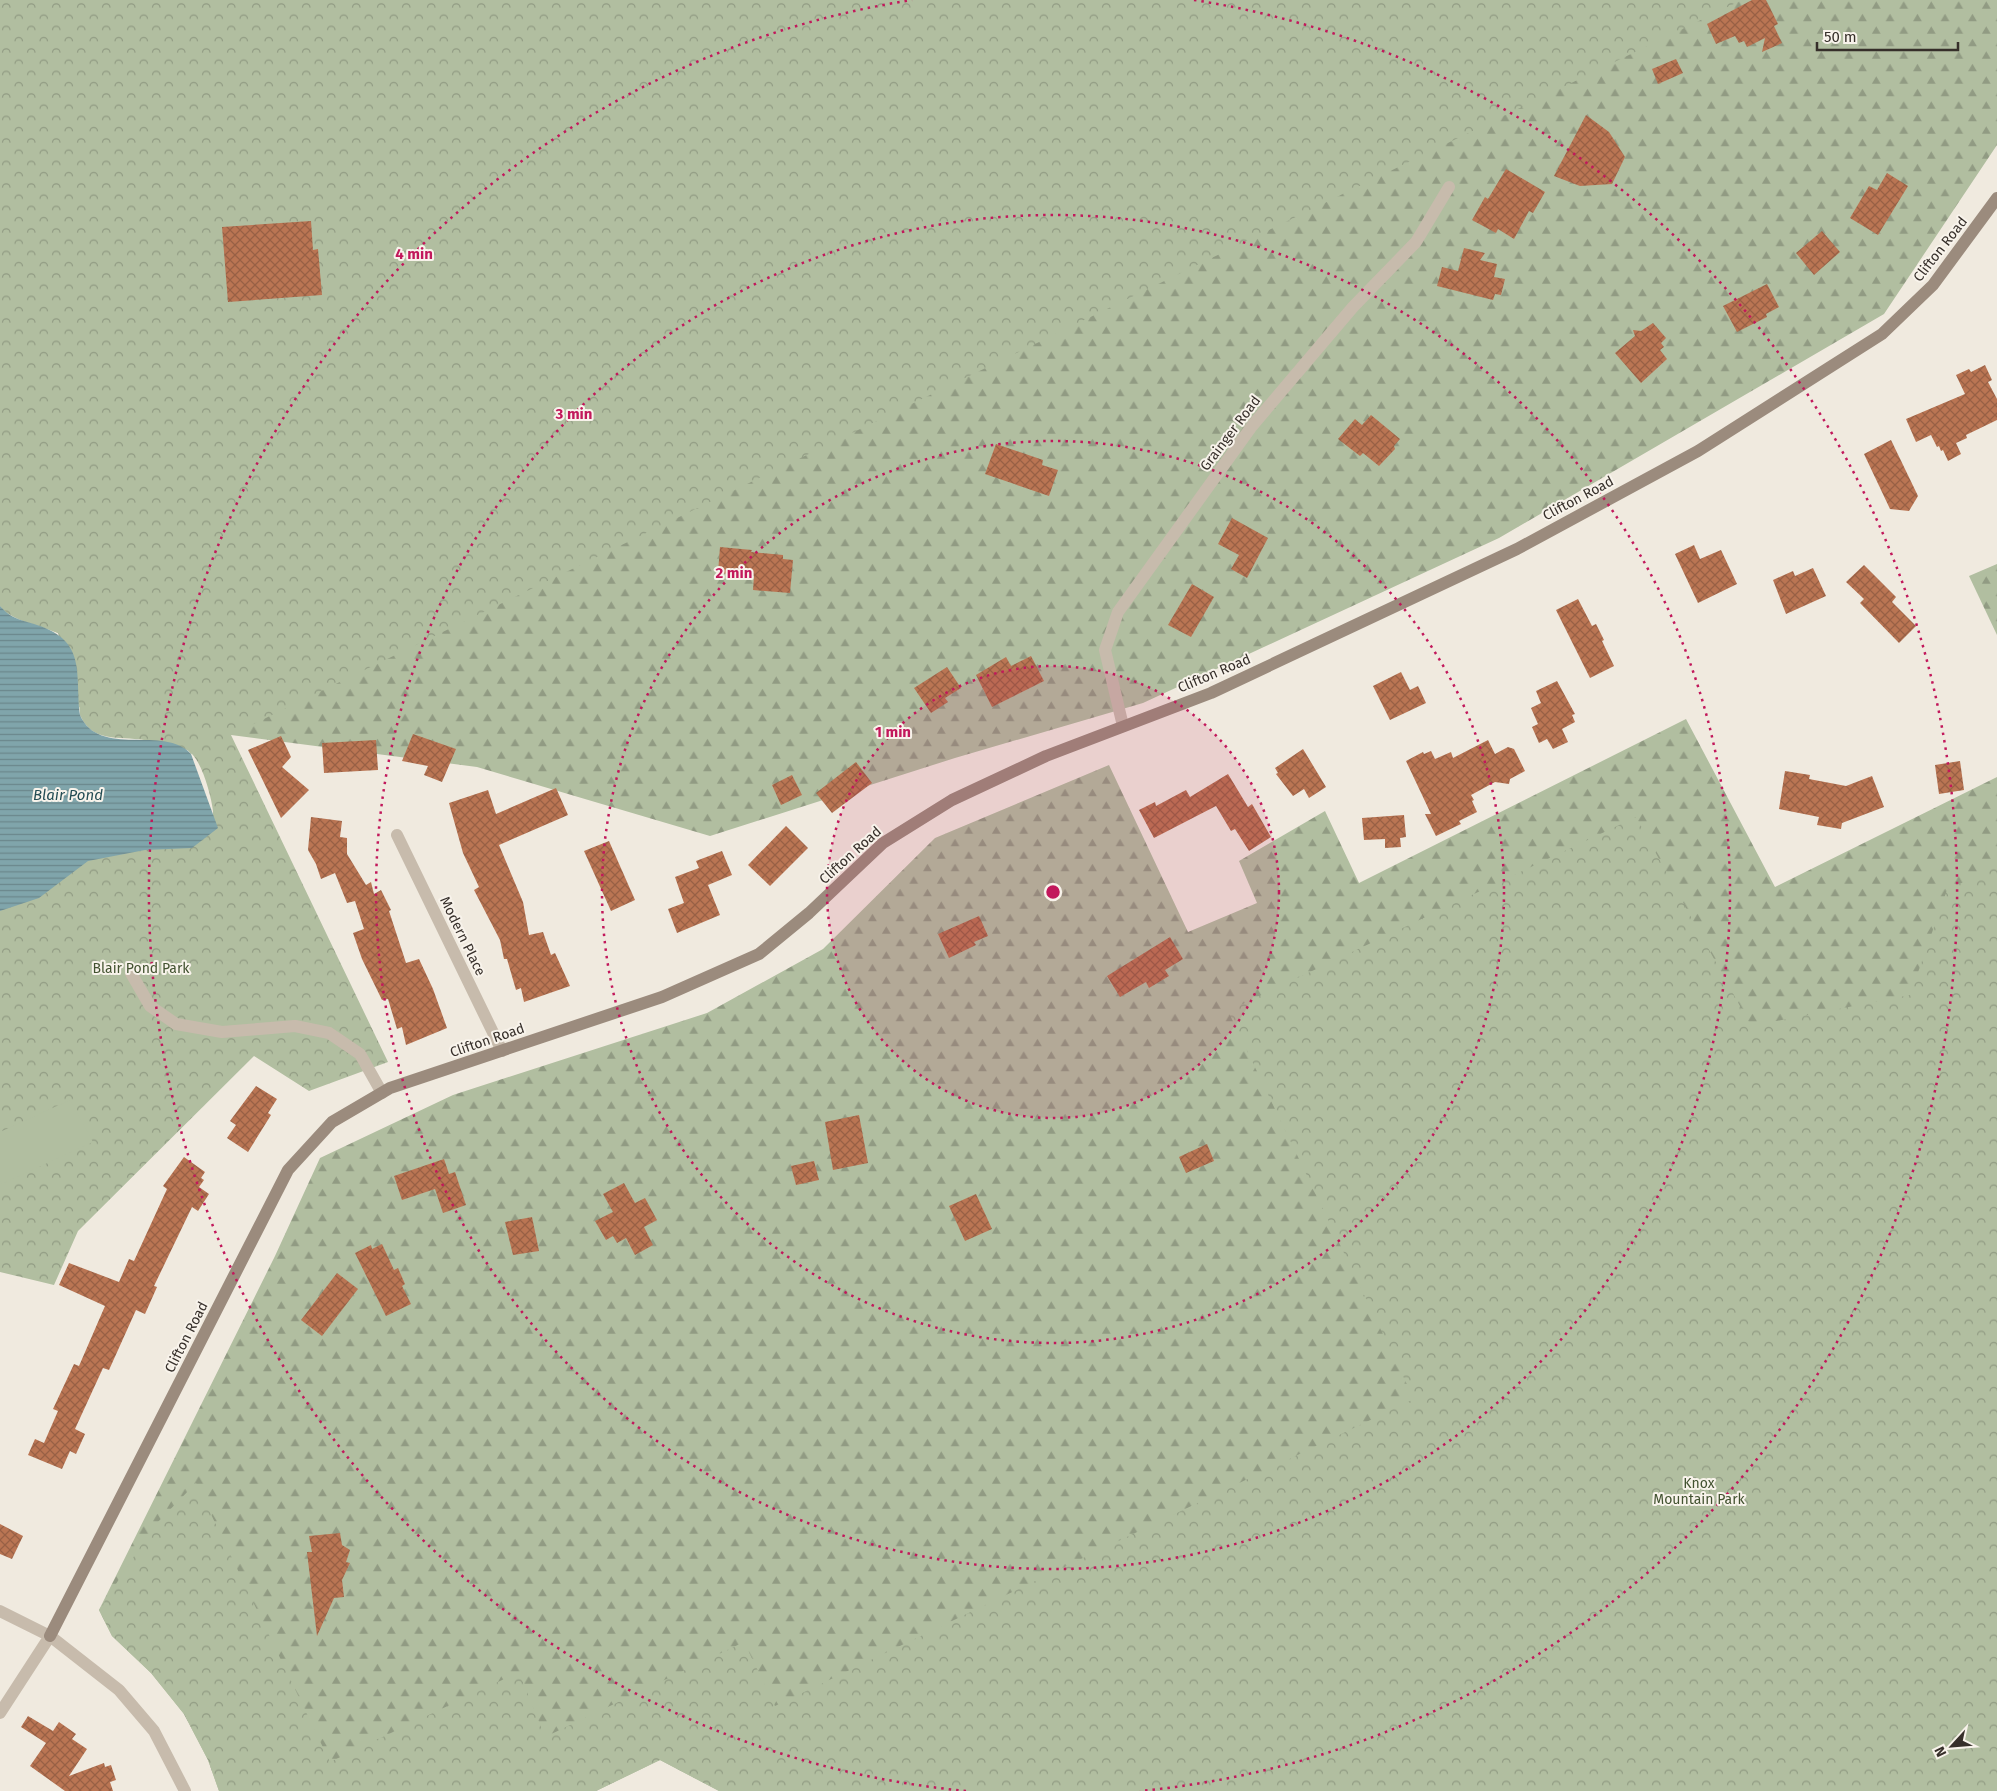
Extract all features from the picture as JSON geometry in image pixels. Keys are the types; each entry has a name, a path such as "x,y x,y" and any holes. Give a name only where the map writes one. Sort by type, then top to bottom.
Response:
{"main road":[{"name":"Clifton Road","path":"50,1636 288,1170 332,1122 390,1088 662,997 759,954 809,913 884,843 952,800 1046,756 1211,693 1517,549 1698,450 1882,334 1933,285 1997,198"}],"street":[{"name":"Grainger Road","path":"1123,726 1105,650 1118,612 1252,426 1353,307 1416,242 1449,187"},
{"name":"Modern Place","path":"398,835 502,1051"},
{"path":"131,973 150,1006 176,1024 222,1032 295,1026 329,1033 360,1054 382,1093"},
{"path":"0,1611 50,1636 120,1690 154,1731 185,1791"},
{"name":"Clifton Road","path":"0,1713 50,1636"}],"green space":[{"path":"0,0 1997,0 1997,145 1884,314 1499,538 1143,703 955,758 710,836 477,767 231,735 191,754 188,750 79,707 58,633 6,613 0,606"},
{"name":"Blair Pond Park","path":"0,0 1742,0 231,735 388,1062 309,1091 254,1056 78,1231 54,1285 0,1272 0,897 28,879 213,816 213,811 202,770 189,751 147,740 107,736 92,730 85,724 80,715 77,667 58,633 20,620 0,606"},
{"path":"1997,564 1997,635 1969,576"},
{"path":"1686,719 1775,887 1997,777 1997,1791 719,1791 660,1760 596,1791 219,1791 208,1760 184,1714 151,1673 112,1636 99,1610 275,1256 320,1158 453,1095 707,1013 823,949 935,838 1109,765 1188,932 1257,903 1239,861 1325,811 1359,883"},
{"name":"Knox Mountain Park","path":"1636,817 1751,1026 1910,995 1947,890 1997,866 1997,1791 719,1791 660,1760 596,1791 219,1791 208,1760 184,1714 151,1673 112,1636 99,1610 153,1527 196,1483 330,1762 519,1672 545,1737 744,1642 775,1706 1414,1399 1228,1011"},
{"path":"70,1100 93,1142 2,1184 0,1180 0,1132"}],"water":[{"name":"Blair Pond","path":"0,606 13,616 53,632 64,640 71,649 77,672 80,715 89,728 102,735 117,739 165,741 180,746 191,754 218,828 192,848 145,850 88,861 39,898 0,911"}],"building":[{"path":"1752,0 1766,0 1778,24 1774,26 1782,43 1762,52 1765,38 1747,47 1744,41 1739,43 1735,36 1716,44 1707,24"},
{"path":"1676,59 1683,73 1658,84 1652,69"},
{"path":"1586,115 1609,132 1625,157 1612,184 1580,186 1554,176"},
{"path":"1506,169 1545,192 1533,213 1529,211 1514,239 1498,229 1496,233 1472,220 1485,197 1488,199"},
{"path":"1887,173 1908,186 1878,235 1850,218 1869,186 1877,190"},
{"path":"311,221 313,250 318,249 322,295 228,302 222,227"},
{"path":"1822,231 1840,252 1814,275 1796,253"},
{"path":"1464,248 1485,253 1480,260 1497,264 1494,277 1505,279 1501,295 1495,294 1493,300 1437,286 1442,267 1458,271"},
{"path":"1767,284 1779,307 1766,314 1767,317 1737,332 1723,306"},
{"path":"1653,323 1666,338 1661,343 1664,347 1660,350 1667,359 1641,383 1615,353 1635,336 1633,330 1641,331"},
{"path":"1985,365 1992,380 1988,382 1997,399 1997,420 1966,435 1967,438 1956,443 1961,454 1948,461 1943,450 1941,451 1939,446 1937,447 1931,435 1916,442 1906,419 1965,394 1956,375 1969,369 1971,372"},
{"path":"1371,415 1400,439 1394,446 1395,449 1379,466 1363,453 1360,456 1338,439 1355,419 1362,425"},
{"path":"1891,440 1918,496 1909,511 1890,509 1864,454"},
{"path":"996,444 1043,460 1042,465 1058,470 1049,496 985,474"},
{"path":"1232,518 1268,538 1247,578 1231,569 1239,555 1218,544"},
{"path":"1694,545 1700,559 1721,550 1737,584 1698,603 1675,554"},
{"path":"720,547 783,555 783,559 793,560 790,593 753,590 754,576 718,573"},
{"path":"1864,565 1896,597 1892,602 1916,626 1899,643 1860,603 1864,599 1846,582"},
{"path":"1813,568 1826,596 1786,614 1773,580 1793,571 1795,576"},
{"path":"1192,584 1214,597 1191,637 1168,625"},
{"path":"1578,599 1592,626 1596,624 1614,666 1590,678 1556,610"},
{"path":"1031,656 1044,681 992,707 976,675 1006,657 1011,666"},
{"path":"947,667 961,688 945,698 948,702 931,713 914,688"},
{"path":"1401,672 1410,690 1418,686 1426,703 1390,720 1373,686"},
{"path":"1557,681 1575,714 1572,715 1575,722 1562,729 1568,742 1553,749 1547,739 1539,743 1532,727 1538,724 1531,708 1541,703 1536,691"},
{"path":"413,734 456,749 442,782 424,775 428,766 402,761"},
{"path":"281,736 291,757 282,767 309,790 281,818 248,750"},
{"path":"376,740 378,770 324,773 322,743"},
{"path":"1488,740 1495,754 1508,747 1514,749 1525,771 1510,779 1509,784 1495,782 1471,795 1477,812 1459,821 1461,824 1436,836 1425,814 1431,814 1406,761 1423,752 1424,754 1431,751 1435,759 1451,752 1453,758"},
{"path":"1303,749 1326,787 1309,798 1304,789 1293,796 1276,774 1278,773 1275,768"},
{"path":"1960,761 1964,790 1939,794 1935,765"},
{"path":"856,762 872,783 832,813 816,793"},
{"path":"1785,771 1810,775 1809,779 1846,786 1872,776 1884,807 1842,823 1841,829 1817,825 1819,817 1779,809"},
{"path":"1228,774 1248,807 1252,804 1271,837 1249,851 1235,829 1231,831 1216,806 1154,838 1139,810 1155,802 1156,806 1186,790 1190,797"},
{"path":"792,775 802,795 781,805 772,785"},
{"path":"556,788 568,815 499,845 523,902 529,935 543,932 551,955 555,953 570,986 524,1002 521,988 516,990 507,959 504,959 500,940 474,890 479,887 463,853 449,803 488,790 496,814"},
{"path":"1404,815 1406,837 1400,838 1401,847 1385,848 1385,839 1364,840 1362,818"},
{"path":"311,817 342,821 340,837 347,838 347,854 366,885 371,882 374,894 381,890 391,910 389,911 406,963 419,959 433,989 447,1028 406,1045 402,1027 397,1029 388,999 382,1000 362,959 353,933 364,929 355,901 347,903 335,873 321,879 316,864 308,850"},
{"path":"786,826 808,848 770,886 748,865"},
{"path":"609,841 635,900 611,911 584,851"},
{"path":"722,851 732,875 708,885 720,915 677,933 668,909 684,903 675,877 699,868 696,861"},
{"path":"979,916 988,936 974,942 976,945 949,958 938,934"},
{"path":"1170,937 1183,959 1165,970 1169,976 1149,988 1146,982 1120,997 1107,976"},
{"path":"256,1086 277,1099 268,1113 271,1115 248,1152 227,1138 236,1125 230,1121"},
{"path":"859,1115 868,1163 833,1170 825,1122"},
{"path":"1207,1144 1214,1161 1186,1173 1179,1157"},
{"path":"184,1157 205,1172 201,1178 204,1180 199,1187 209,1194 198,1211 192,1207 154,1286 157,1287 145,1314 136,1310 109,1370 103,1368 75,1429 85,1434 76,1454 70,1451 62,1469 28,1455 35,1439 44,1443 58,1411 53,1409 74,1364 79,1366 105,1306 59,1285 69,1263 119,1282 129,1259 134,1261 167,1189 163,1186"},
{"path":"444,1159 449,1174 455,1172 466,1205 443,1213 435,1189 402,1200 394,1176"},
{"path":"814,1161 819,1180 796,1185 791,1166"},
{"path":"624,1183 635,1203 645,1198 657,1220 644,1227 653,1245 635,1255 626,1238 617,1243 613,1236 606,1240 595,1221 613,1212 603,1194"},
{"path":"976,1194 992,1229 965,1241 949,1206"},
{"path":"532,1217 539,1251 513,1255 505,1222"},
{"path":"382,1244 394,1270 398,1268 405,1284 402,1286 411,1304 386,1316 355,1253 371,1245 372,1249"},
{"path":"337,1273 358,1289 322,1336 301,1320"},
{"path":"0,1524 23,1536 12,1559 0,1554"},
{"path":"340,1533 342,1545 350,1550 346,1562 350,1563 342,1580 344,1597 334,1598 317,1636 307,1552 312,1552 309,1536"},
{"path":"28,1716 53,1731 59,1722 76,1734 72,1739 87,1749 69,1776 104,1763 105,1767 111,1765 116,1780 110,1782 113,1791 65,1791 30,1766 46,1743 21,1727"}]}
